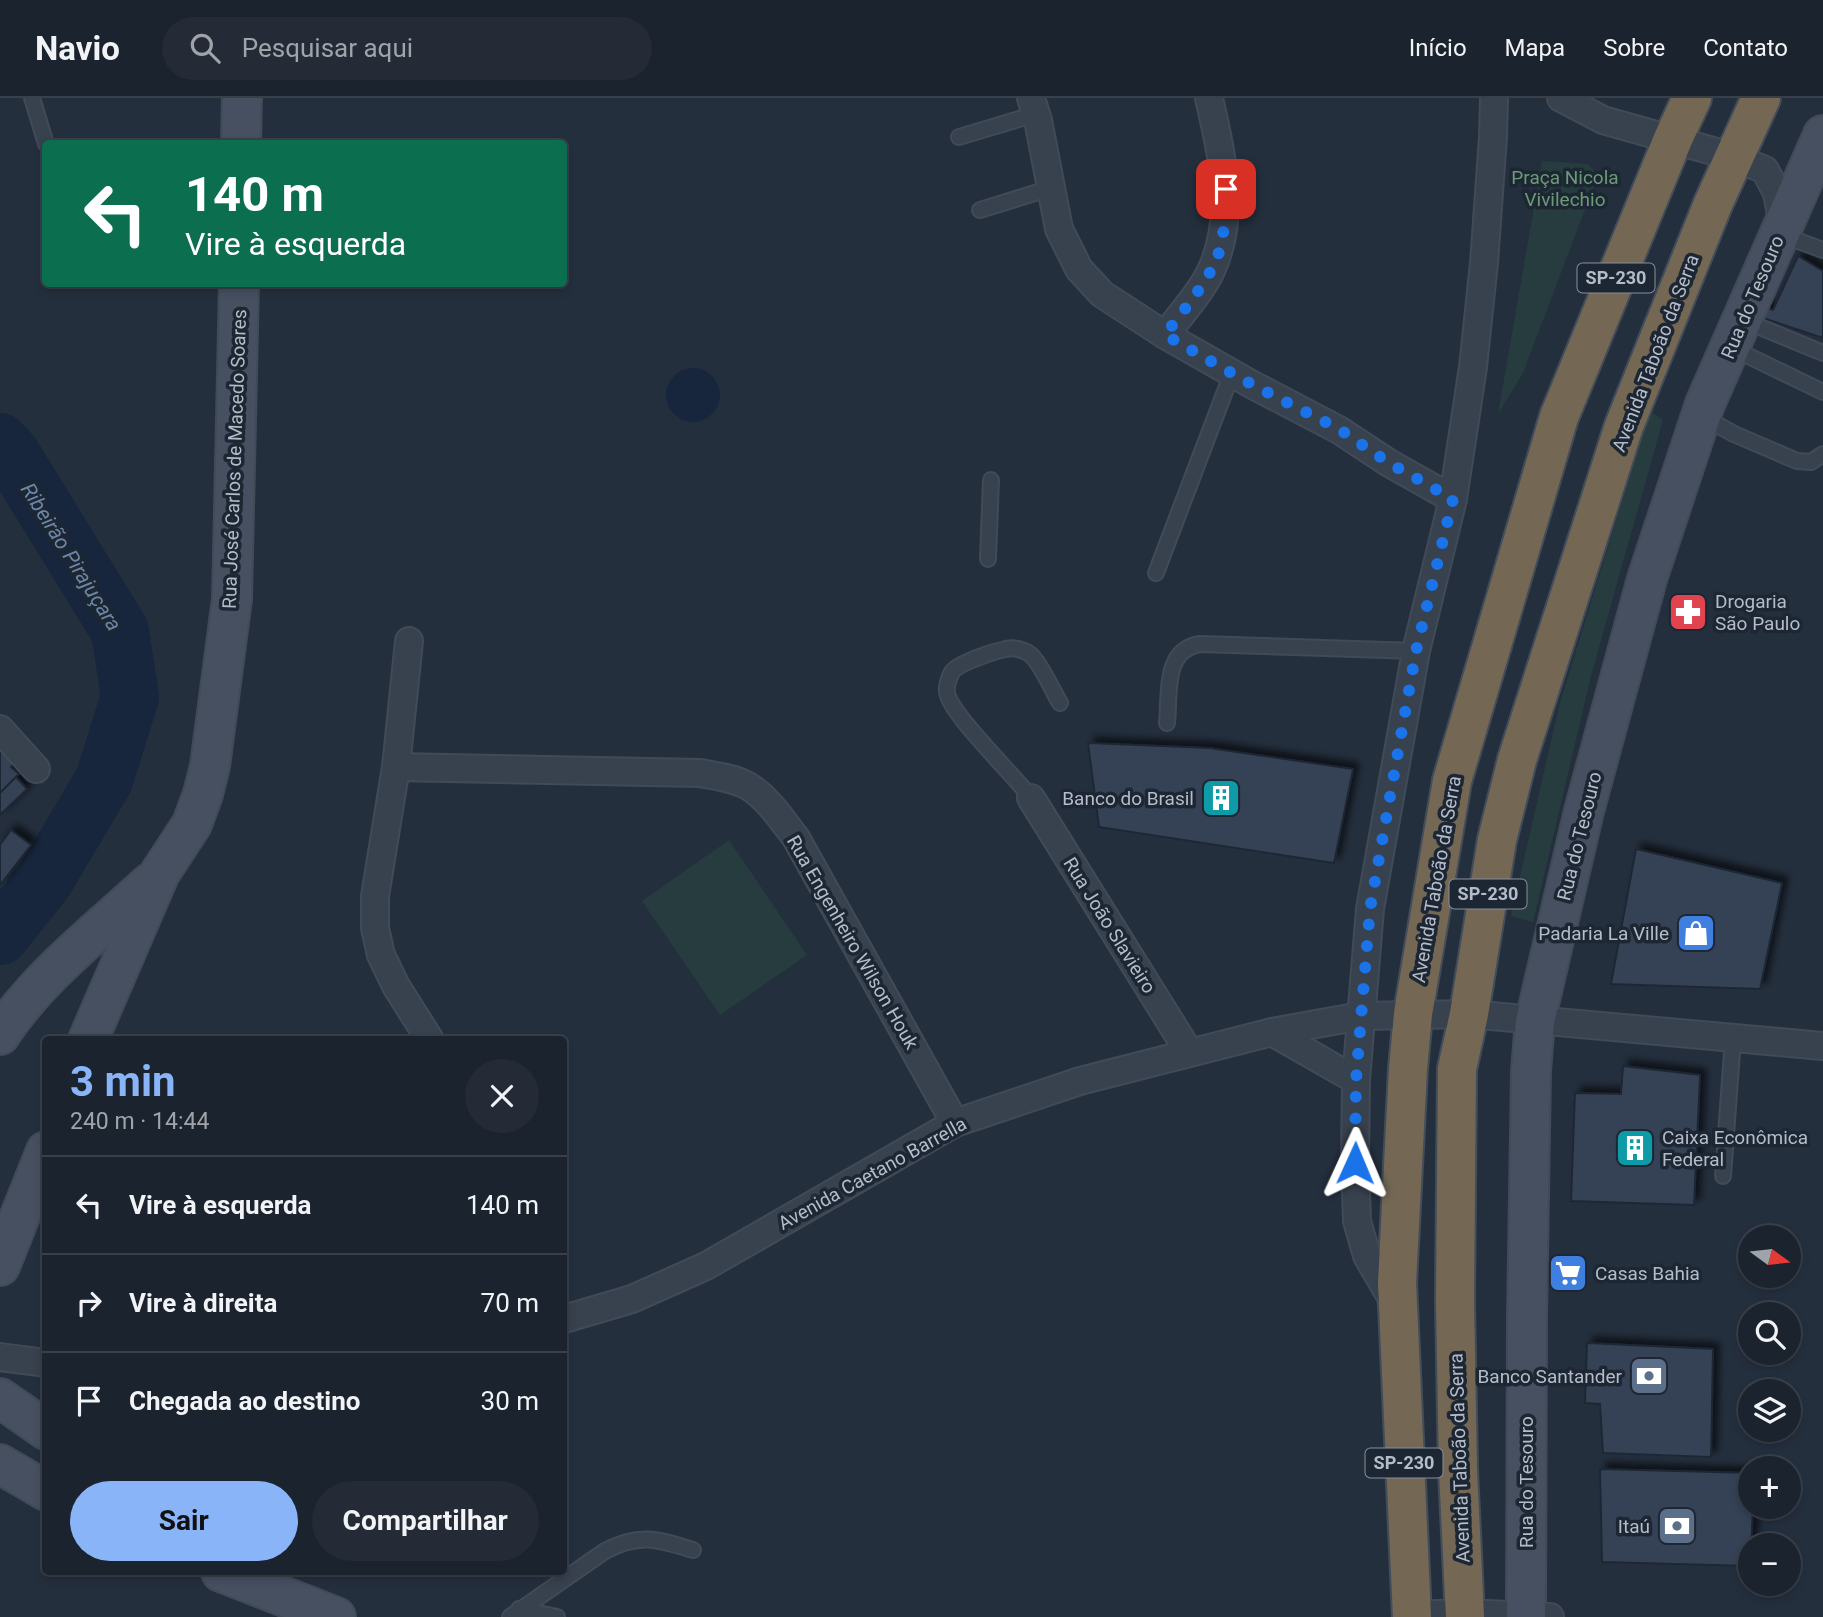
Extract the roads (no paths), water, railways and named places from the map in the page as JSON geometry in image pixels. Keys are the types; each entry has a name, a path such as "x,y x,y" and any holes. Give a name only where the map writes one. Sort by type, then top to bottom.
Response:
{"highway":[{"name":"Avenida Taboão da Serra","path":"1412,1616 1397,1283 1413,1014 1452,781 1559,417 1692,98"},
{"name":"SP-230","path":"1739,146 1761,98"},
{"name":"Avenida Taboão da Serra","path":"1465,1615 1458,1470 1455,1301 1457,1069 1469,1014 1497,840 1517,760 1624,426 1739,146"}],"street":[{"path":"242,98 242,140"},
{"path":"1165,335 1209,275 1221,245 1226,189 1209,98"},
{"path":"1399,1310 1367,1256 1357,1221 1356,1080 1361,1016 1370,909 1416,651 1453,499 1473,367 1484,263 1494,98"},
{"path":"1561,98 1603,120 1673,139 1739,146 1765,170 1777,193 1781,229"},
{"path":"1034,106 1059,229 1079,268 1102,294 1165,335 1339,429 1389,463 1453,499"},
{"name":"Rua do Tesouro","path":"1534,1616 1527,1317 1531,1071 1535,1021 1584,811 1647,579 1702,416 1781,229 1819,155"},
{"name":"Rua José Carlos de Macedo Soares","path":"90,1033 160,873 192,824 204,794 216,726 232,599 239,287"},
{"path":"409,641 396,767 375,896 375,928 382,955 396,986 427,1036"},
{"path":"0,729 36,769"},
{"name":"Rua Engenheiro Wilson Houk","path":"396,767 701,773 748,786 771,805 796,838 955,1123"},
{"name":"Rua João Slavieiro","path":"1031,798 1189,1052"},
{"name":"Rua José Carlos de Macedo Soares","path":"0,1035 39,986 160,873"},
{"path":"39,986 70,984 89,992 96,1013 90,1033"},
{"name":"Avenida Caetano Barrella","path":"567,1318 632,1299 706,1266 955,1123 1080,1081 1272,1031 1361,1016 1469,1014 1823,1046"},
{"path":"1272,1031 1356,1080"},
{"path":"0,1266 42,1161"},
{"path":"0,1357 42,1362"},
{"path":"0,1398 42,1427"},
{"path":"0,1464 42,1489"},
{"path":"229,1575 336,1617"},
{"path":"1412,1616 1534,1616"}],"lane":[{"path":"32,98 45,140"},
{"path":"959,137 1034,106"},
{"path":"980,210 1051,188"},
{"path":"1781,229 1823,250"},
{"path":"1736,334 1823,353"},
{"path":"1736,334 1823,392"},
{"path":"1156,573 1232,373"},
{"path":"1702,416 1734,434 1797,461 1811,462 1823,454"},
{"path":"988,559 991,480"},
{"path":"1167,723 1172,663 1178,654 1191,645 1416,651"},
{"path":"1031,798 971,730 949,700 948,682 951,673 958,666 1007,649 1017,649 1032,656 1060,702"},
{"path":"1723,1176 1733,1038"},
{"path":"515,1613 605,1551 620,1544 645,1538 693,1550"},
{"path":"515,1613 557,1617"}],"water":[{"path":"693,368 712,376 720,395 712,414 693,422 674,414 666,395 674,376"}],"waterway":[{"name":"Ribeirão Pirajuçara","path":"0,442 11,454 120,631 130,697 104,780 44,881 0,936"}],"place":[{"name":"Drogaria São Paulo","path":"1688,612"},
{"name":"Banco do Brasil","path":"1221,798"},
{"name":"Padaria La Ville","path":"1696,933"},
{"name":"Caixa Econômica Federal","path":"1635,1148"},
{"name":"Casas Bahia","path":"1568,1273"},
{"name":"Banco Santander","path":"1649,1376"},
{"name":"Itaú","path":"1677,1526"}],"park label":[{"name":"Praça Nicola Vivilechio","path":"1565,188"}]}
